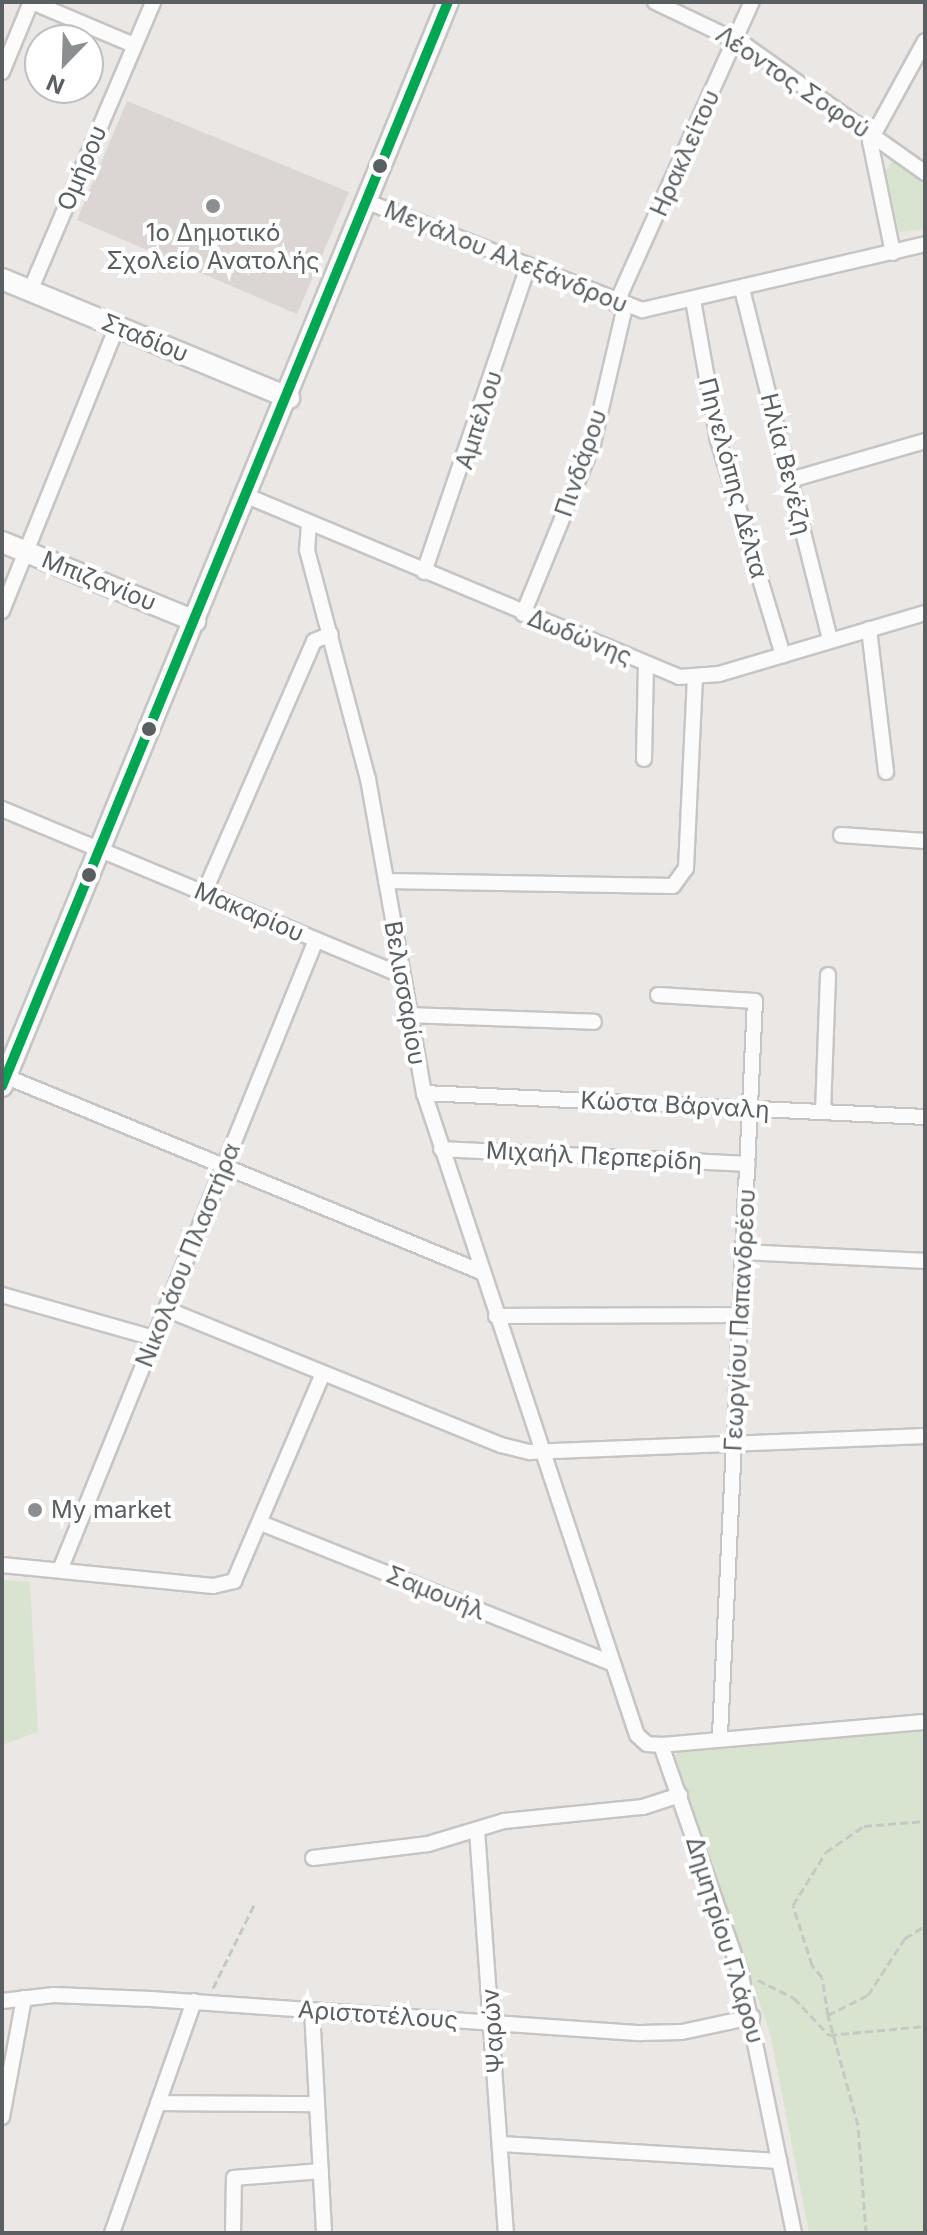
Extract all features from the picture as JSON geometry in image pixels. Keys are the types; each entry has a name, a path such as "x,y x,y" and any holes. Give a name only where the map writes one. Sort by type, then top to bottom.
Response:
{"main road":[{"path":"3,1080 289,398 448,2"},
{"name":"Σταδίου","path":"2,279 289,398"},
{"name":"Μπιζανίου","path":"2,542 195,621"}],"street":[{"path":"2,72 31,2 134,45"},
{"name":"Ομήρου","path":"30,291 153,2"},
{"name":"Λέοντος Σοφού","path":"655,2 736,40 925,173"},
{"name":"Ηρακλείτου","path":"620,306 752,2"},
{"path":"893,253 871,135 925,41"},
{"name":"Μεγάλου Αλεξάνδρου","path":"368,202 620,306 648,310 925,244"},
{"name":"Αμπέλου","path":"424,572 528,267"},
{"name":"Ηλία Βενέζη","path":"742,289 830,640"},
{"name":"Πηνελόπης Δέλτα","path":"693,300 718,440 783,655"},
{"name":"Πινδάρου","path":"523,614 593,443 620,306"},
{"path":"2,611 117,327"},
{"path":"790,480 925,441"},
{"name":"Δωδώνης","path":"247,496 646,664 695,678"},
{"name":"Βελισσαρίου","path":"309,523 307,550 368,779 407,1015 424,1093 479,1271 637,1735 647,1744 661,1745"},
{"path":"386,881 673,886 686,868 695,678 925,613"},
{"path":"869,629 886,772"},
{"path":"204,893 314,641 331,634"},
{"path":"644,759 646,664"},
{"name":"Μακαρίου","path":"2,809 400,975"},
{"path":"841,835 925,841"},
{"name":"Νικολάου Πλαστήρα","path":"60,1570 316,940"},
{"path":"823,1112 828,975"},
{"name":"Γεωργίου Παπανδρέου","path":"658,995 755,1001 720,1736"},
{"path":"407,1015 594,1022"},
{"path":"3,1080 479,1271"},
{"name":"Κώστα Βάρναλη","path":"424,1093 925,1117"},
{"name":"Μιχαήλ Περπερίδη","path":"441,1149 748,1164"},
{"path":"744,1252 925,1261"},
{"path":"2,1295 154,1338"},
{"path":"166,1309 501,1445 542,1453 925,1436"},
{"path":"496,1316 741,1315"},
{"path":"2,1565 227,1584 240,1574 323,1373"},
{"name":"Σαμουήλ","path":"261,1523 611,1663"},
{"path":"661,1745 720,1736 925,1722"},
{"name":"Δημητρίου Γλάρου","path":"661,1745 741,1975 794,2233"},
{"path":"313,1858 428,1844 504,1821 643,1807 680,1795"},
{"name":"Ψαρών","path":"477,1830 506,2233"},
{"path":"2,2117 24,1998"},
{"name":"Αριστοτέλους","path":"2,2001 24,1998 200,2002 493,2024 664,2033 752,2017"},
{"path":"112,2233 158,2103 200,2002"},
{"path":"312,2010 324,2233"},
{"path":"158,2103 317,2104"},
{"path":"500,2144 779,2161"},
{"path":"233,2233 234,2178 321,2171"}],"path":[{"path":"866,2233 858,2125 829,2035 822,1977 812,1965 793,1905 826,1852 864,1826 925,1821"},
{"path":"200,2002 254,1905"},
{"path":"828,2015 868,1995 905,1938 925,1926"},
{"path":"741,1975 794,1998 829,2035"},
{"path":"829,2035 925,2026"}],"shaded area":[{"name":"1ο Δημοτικό Σχολείο Ανατολής","path":"127,101 349,192 297,314 77,220"}],"green space":[{"path":"892,161 925,184 925,229 899,232 885,172"},
{"path":"2,1580 30,1582 38,1732 2,1745"},
{"path":"925,1728 925,2233 809,2233 770,2033 674,1759 677,1752 715,1744"}],"transit line":[{"path":"2,1086 448,2"}],"place":[{"name":"1ο Δημοτικό Σχολείο Ανατολής","path":"213,206"},
{"name":"My market","path":"35,1510"}]}
